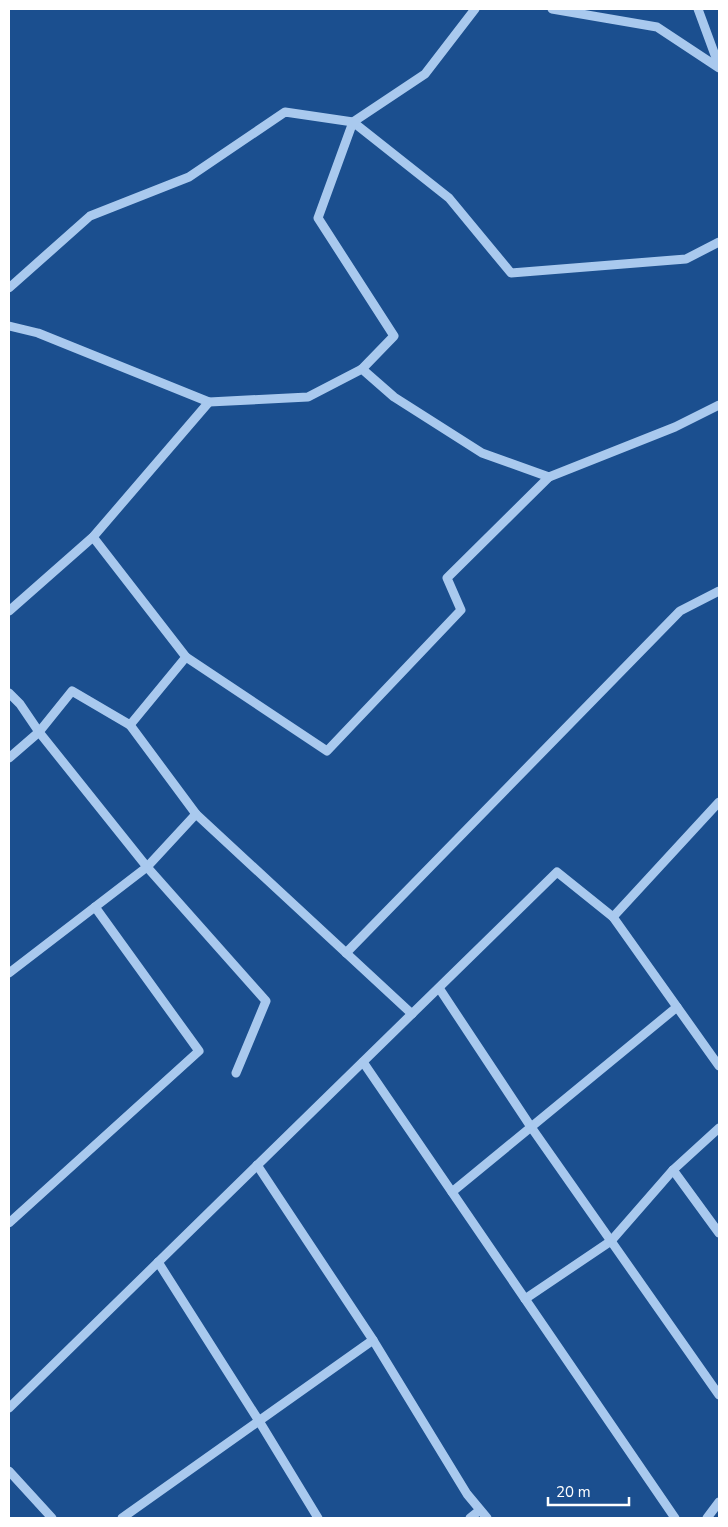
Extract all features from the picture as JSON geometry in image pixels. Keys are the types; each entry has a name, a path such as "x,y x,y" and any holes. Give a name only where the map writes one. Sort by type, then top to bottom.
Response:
{"street":[{"path":"9,326 38,333 209,402 308,397 362,368 394,336 318,218 353,122 425,74 475,9"},
{"path":"552,9 656,27 719,67"},
{"path":"698,9 719,67"},
{"path":"9,288 90,216 189,177 285,112 353,122 449,198 511,273 686,259 719,242"},
{"path":"362,368 394,397 482,453 549,477"},
{"path":"9,611 93,537 209,402"},
{"path":"93,537 186,657 327,752 461,610 447,578 549,477 675,427 719,405"},
{"path":"346,953 680,610 719,592"},
{"path":"130,725 186,657"},
{"path":"9,758 39,732 72,691 130,725 196,814 412,1014"},
{"path":"9,693 20,704 39,732 147,867 266,1001 236,1073"},
{"path":"612,917 719,802"},
{"path":"9,974 147,867 196,814"},
{"path":"9,1408 557,872 612,917 719,1066"},
{"path":"9,1223 199,1051 95,907"},
{"path":"439,988 531,1127 719,1395"},
{"path":"452,1192 678,1007"},
{"path":"363,1062 675,1518"},
{"path":"525,1299 611,1241 673,1170 719,1128"},
{"path":"257,1165 373,1340 467,1494 487,1518"},
{"path":"673,1170 719,1233"},
{"path":"158,1262 318,1518"},
{"path":"122,1518 373,1340"},
{"path":"9,1471 52,1518"},
{"path":"707,1518 719,1502"},
{"path":"470,1518 480,1510"}]}
